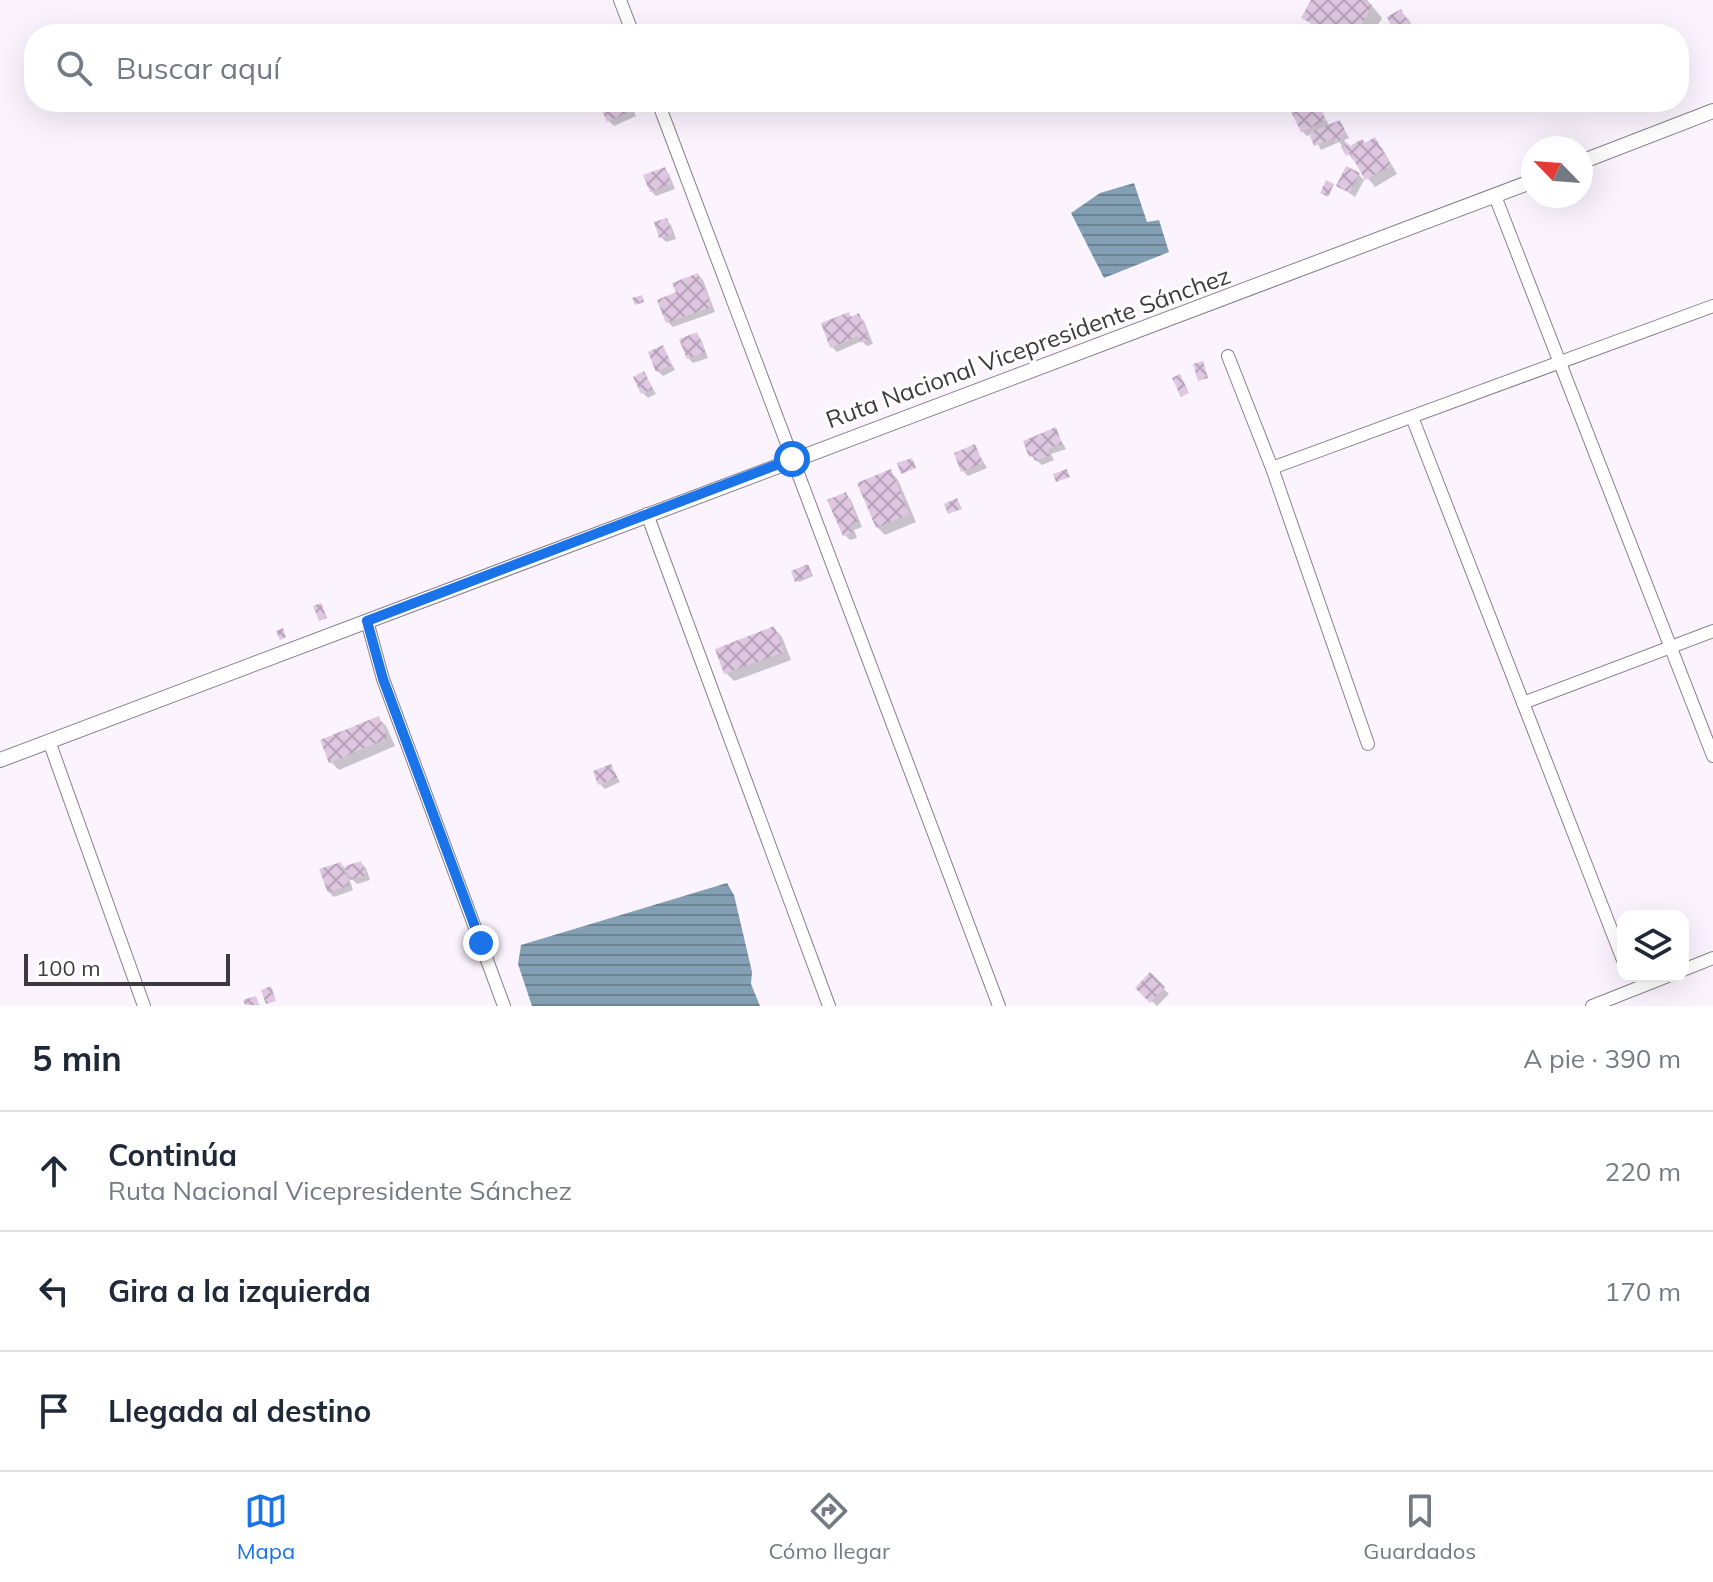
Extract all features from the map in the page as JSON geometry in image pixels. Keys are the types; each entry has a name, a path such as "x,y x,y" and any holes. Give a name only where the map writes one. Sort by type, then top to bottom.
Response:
{"street":[{"path":"620,0 629,24"},
{"path":"1593,157 1713,111"},
{"path":"662,112 999,1006"},
{"name":"Ruta Nacional Vicepresidente Sánchez","path":"0,760 1521,186"},
{"path":"1495,196 1713,756"},
{"path":"1272,468 1712,309"},
{"path":"1228,356 1272,468 1368,744"},
{"path":"1412,417 1617,945"},
{"path":"647,514 829,1006"},
{"path":"367,621 383,679 504,1006"},
{"path":"1523,703 1713,631"},
{"path":"49,741 144,1006"},
{"path":"1689,968 1713,958"},
{"path":"1631,982 1634,989"},
{"path":"1592,1006 1652,982"}],"water":[{"path":"1134,183 1147,222 1159,220 1169,252 1104,278 1071,213 1100,193"},
{"path":"727,883 734,895 752,972 751,984 760,1006 532,1006 518,964 521,945"}],"building":[{"path":"1311,0 1362,0 1372,5 1362,24 1313,24 1301,18"},
{"path":"1401,9 1409,24 1390,24 1387,17"},
{"path":"603,112 630,112 607,122"},
{"path":"1291,112 1323,112 1326,120 1301,132"},
{"path":"1340,120 1346,133 1340,135 1342,139 1335,142 1334,138 1314,146 1309,133"},
{"path":"1375,137 1391,166 1365,180 1350,153 1346,156 1341,147 1362,139 1365,143"},
{"path":"1346,166 1360,173 1349,193 1336,186"},
{"path":"665,167 671,184 650,192 643,175"},
{"path":"1326,180 1334,184 1328,197 1320,193"},
{"path":"667,218 672,234 659,238 654,222"},
{"path":"698,273 711,307 666,323 657,300 676,292 672,283"},
{"path":"642,295 644,302 635,305 632,298"},
{"path":"849,312 851,317 859,313 869,339 861,343 858,336 830,348 821,323"},
{"path":"697,332 705,352 687,359 679,339"},
{"path":"663,345 672,365 656,372 648,352"},
{"path":"1203,361 1208,378 1198,381 1193,364"},
{"path":"644,371 653,389 641,394 633,377"},
{"path":"1180,374 1189,393 1181,397 1172,378"},
{"path":"1056,427 1062,444 1048,449 1050,455 1035,461 1033,455 1029,457 1023,441"},
{"path":"975,444 983,463 961,472 954,453"},
{"path":"912,458 916,468 901,474 897,463"},
{"path":"891,469 909,514 876,528 857,483"},
{"path":"1067,469 1070,477 1056,482 1053,474"},
{"path":"846,492 858,522 850,525 853,533 843,536 827,500"},
{"path":"957,498 962,509 948,514 944,504"},
{"path":"808,564 812,574 795,582 791,571"},
{"path":"321,603 327,618 319,621 313,606"},
{"path":"774,626 784,652 724,674 715,649"},
{"path":"283,628 286,637 280,640 276,631"},
{"path":"379,716 388,738 329,763 320,740"},
{"path":"611,764 617,777 598,785 593,771"},
{"path":"361,861 366,875 350,880 345,866"},
{"path":"341,862 349,885 328,893 319,869"},
{"path":"1150,972 1165,987 1150,1003 1135,988"},
{"path":"271,986 276,1001 266,1004 261,990"},
{"path":"256,996 259,1005 245,1005 243,1000"}],"route":[{"path":"481,943 383,679 367,621 792,459"}]}
